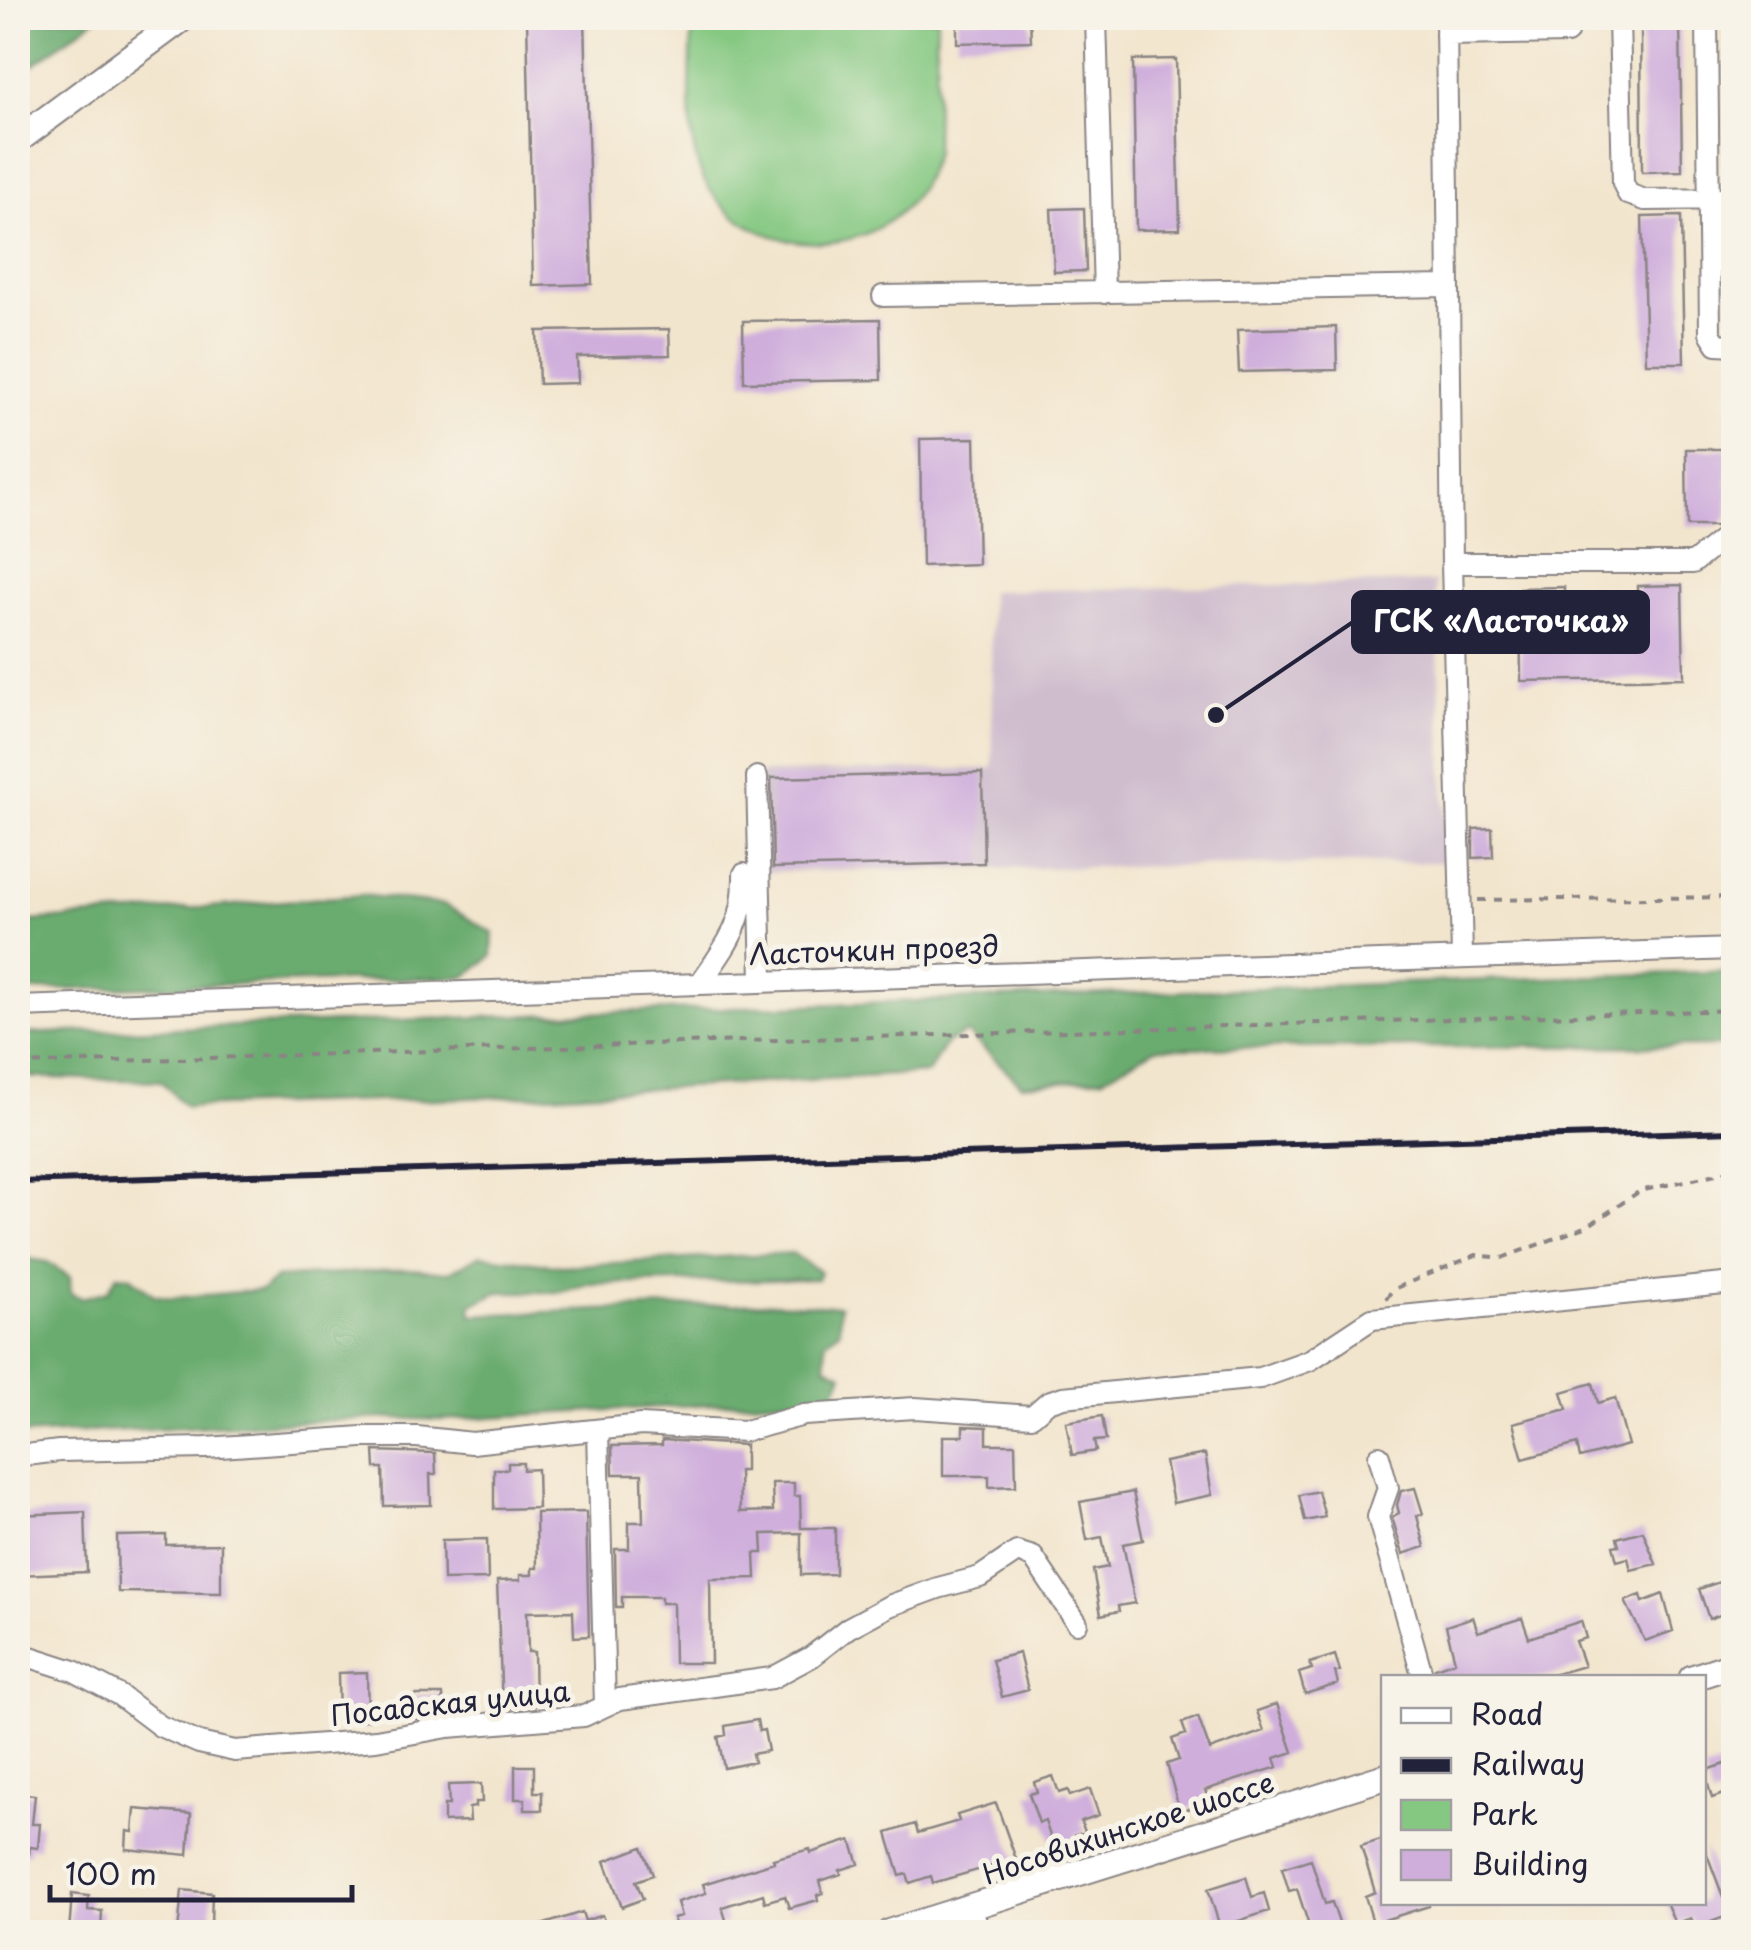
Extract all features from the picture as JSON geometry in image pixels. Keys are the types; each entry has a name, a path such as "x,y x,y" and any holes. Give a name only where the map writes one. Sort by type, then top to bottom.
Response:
{"main road":[{"path":"18,140 183,18"},
{"path":"1701,1675 1734,1664"},
{"name":"Носовихинское шоссе","path":"890,1932 976,1921 1381,1777"}],"street":[{"path":"1096,18 1104,293"},
{"path":"1619,18 1623,183 1628,194 1644,200 1734,198"},
{"path":"1708,18 1710,333 1717,344 1734,345"},
{"path":"1462,956 1447,286 1446,26 1567,33"},
{"path":"883,296 1447,286"},
{"path":"1452,563 1692,563 1734,530"},
{"path":"757,777 762,980"},
{"path":"761,934 769,912 770,872"},
{"path":"702,982 736,930 745,902 744,874"},
{"name":"Ласточкин проезд","path":"18,1007 1734,948"},
{"path":"18,1456 362,1437 416,1437 472,1444 672,1425 745,1430 804,1416 914,1408 1032,1416 1048,1402 1064,1397 1260,1378 1310,1360 1372,1320 1734,1283"},
{"path":"598,1430 604,1706"},
{"path":"1379,1456 1388,1488 1378,1518 1421,1675"},
{"name":"Посадская улица","path":"18,1653 74,1671 119,1695 160,1726 200,1743 234,1751 376,1740 448,1726 584,1716 620,1699 772,1678 889,1606 980,1577 1016,1552 1033,1557 1077,1623"}],"path":[{"path":"1460,900 1734,897"},
{"path":"18,1064 1734,1010"},
{"path":"1372,1320 1393,1289 1476,1255 1502,1258 1588,1226 1640,1191 1734,1170"}],"shaded area":[{"path":"1435,582 1447,862 762,872 761,773 993,768 990,591"}],"green space":[{"path":"18,18 96,18 18,76"},
{"path":"692,18 937,18 935,152 912,199 889,221 840,241 786,240 737,218 718,200 697,161 690,100"},
{"path":"362,895 445,905 493,933 492,956 465,977 18,991 18,922"},
{"path":"1733,971 1733,1046 1156,1048 1103,1078 1022,1085 967,1033 945,1044 928,1073 529,1096 186,1107 161,1081 18,1077 18,1034"},
{"path":"792,1253 820,1272 817,1279 588,1284 561,1292 498,1292 471,1305 472,1315 768,1303 840,1306 839,1331 825,1342 826,1366 843,1374 833,1397 440,1420 387,1418 18,1435 18,1257 47,1262 70,1277 71,1294 82,1298 108,1291 117,1275 130,1276 154,1295 172,1298 262,1290 276,1278 409,1269 449,1272 481,1255 562,1266"}],"building":[{"path":"527,18 585,18 592,284 533,286"},
{"path":"957,18 1030,18 1031,41 957,43"},
{"path":"1641,18 1680,18 1682,171 1642,172"},
{"path":"1176,59 1180,229 1136,230 1133,60"},
{"path":"1084,208 1086,271 1054,272 1051,209"},
{"path":"1681,216 1684,363 1646,363 1642,217"},
{"path":"880,319 881,380 744,382 743,321"},
{"path":"1336,327 1337,370 1239,372 1237,330"},
{"path":"669,329 670,355 577,357 578,383 539,384 537,331"},
{"path":"975,438 978,564 922,566 920,439"},
{"path":"1686,449 1728,449 1728,518 1717,526 1687,526"},
{"path":"1682,585 1684,678 1521,681 1520,588 1564,587 1565,634 1637,633 1637,586"},
{"path":"982,773 984,863 773,868 771,778"},
{"path":"1492,828 1493,857 1473,858 1473,829"},
{"path":"1593,1383 1598,1403 1615,1398 1628,1445 1580,1458 1577,1444 1523,1459 1513,1423 1567,1409 1562,1392"},
{"path":"1102,1416 1106,1440 1094,1441 1096,1451 1072,1455 1066,1422"},
{"path":"963,1426 987,1427 987,1444 1015,1444 1016,1486 989,1487 989,1476 943,1476 943,1436 963,1436"},
{"path":"662,1440 745,1445 745,1471 739,1471 740,1512 773,1511 772,1483 794,1483 794,1496 800,1496 801,1528 835,1528 835,1574 801,1575 801,1533 762,1534 763,1553 755,1553 756,1578 710,1579 711,1663 674,1663 673,1603 661,1603 661,1597 622,1597 622,1607 616,1607 615,1549 629,1549 629,1522 643,1522 642,1474 613,1474 612,1446 662,1445"},
{"path":"374,1451 435,1453 436,1474 430,1474 431,1505 384,1506 383,1468 375,1468"},
{"path":"1205,1454 1212,1495 1173,1503 1165,1462"},
{"path":"508,1463 523,1463 523,1470 537,1469 538,1508 494,1509 494,1469 508,1469"},
{"path":"1415,1488 1423,1514 1417,1516 1425,1547 1403,1554 1392,1517 1399,1513 1401,1491"},
{"path":"1318,1491 1325,1517 1305,1521 1299,1495"},
{"path":"1133,1492 1143,1540 1123,1544 1135,1603 1101,1615 1093,1570 1108,1567 1102,1537 1087,1540 1080,1502"},
{"path":"85,1512 87,1572 18,1575 18,1515"},
{"path":"586,1512 589,1636 574,1637 573,1611 527,1612 528,1652 534,1652 535,1706 502,1709 497,1581 520,1580 520,1575 532,1575 532,1568 537,1568 536,1513"},
{"path":"1643,1531 1656,1564 1631,1570 1628,1558 1617,1561 1613,1546 1619,1545 1617,1538"},
{"path":"166,1535 166,1545 221,1544 221,1593 118,1592 117,1536"},
{"path":"487,1539 488,1579 443,1580 442,1540"},
{"path":"1734,1577 1734,1610 1709,1619 1699,1589"},
{"path":"1663,1594 1673,1631 1645,1641 1625,1601 1641,1595 1643,1602"},
{"path":"1473,1617 1478,1632 1522,1618 1529,1638 1581,1621 1586,1638 1575,1641 1584,1666 1552,1675 1436,1675 1435,1668 1455,1661 1446,1626"},
{"path":"1019,1653 1028,1690 1002,1697 992,1660"},
{"path":"1335,1655 1340,1671 1335,1672 1338,1684 1305,1694 1299,1673 1312,1669 1310,1663"},
{"path":"367,1672 368,1720 339,1721 338,1673"},
{"path":"415,1695 443,1695 444,1714 416,1719"},
{"path":"1277,1704 1293,1752 1275,1758 1278,1767 1205,1790 1209,1801 1180,1812 1167,1764 1179,1760 1172,1739 1186,1734 1182,1723 1198,1717 1210,1750 1264,1731 1257,1711"},
{"path":"757,1720 759,1731 764,1730 768,1751 752,1754 754,1762 724,1768 718,1737 726,1735 725,1726"},
{"path":"1734,1761 1734,1790 1712,1798 1706,1770"},
{"path":"515,1766 534,1766 534,1792 542,1792 542,1810 525,1810 525,1799 515,1799"},
{"path":"1053,1776 1059,1793 1068,1790 1070,1796 1090,1789 1099,1815 1081,1821 1085,1832 1075,1835 1076,1840 1054,1848 1045,1821 1039,1823 1029,1794 1037,1792 1034,1782"},
{"path":"481,1784 482,1802 469,1808 470,1821 444,1822 444,1805 449,1805 448,1785"},
{"path":"18,1793 35,1795 32,1824 40,1824 38,1848 30,1847 29,1854 18,1854"},
{"path":"996,1803 1016,1859 933,1883 931,1876 910,1883 907,1874 900,1876 887,1833 915,1824 918,1833 959,1821 957,1815"},
{"path":"135,1809 191,1814 188,1855 126,1849 127,1831 133,1832"},
{"path":"851,1840 859,1864 820,1881 823,1893 817,1895 818,1900 789,1908 785,1896 765,1902 763,1894 722,1907 727,1923 695,1932 678,1932 673,1918 681,1916 677,1902 706,1893 703,1884 774,1862 773,1859 810,1849 811,1853"},
{"path":"1381,1840 1381,1905 1429,1906 1384,1920 1384,1932 1376,1932 1365,1896 1375,1892 1361,1846"},
{"path":"642,1847 653,1875 636,1881 643,1899 622,1907 605,1861"},
{"path":"1706,1852 1730,1915 1695,1928 1691,1918 1675,1924 1667,1905 1706,1905"},
{"path":"1311,1859 1325,1904 1332,1902 1342,1932 1311,1932 1297,1889 1289,1891 1282,1868"},
{"path":"1246,1877 1252,1897 1264,1893 1269,1911 1220,1927 1208,1889"},
{"path":"182,1890 212,1893 211,1925 203,1924 202,1932 178,1932"},
{"path":"72,1894 89,1896 88,1910 102,1911 101,1932 69,1932"},
{"path":"582,1912 585,1921 602,1915 608,1932 529,1932 529,1929"}],"railway":[{"path":"18,1182 1734,1131"}],"place":[{"name":"ГСК «Ласточка»","path":"1216,715"}]}
